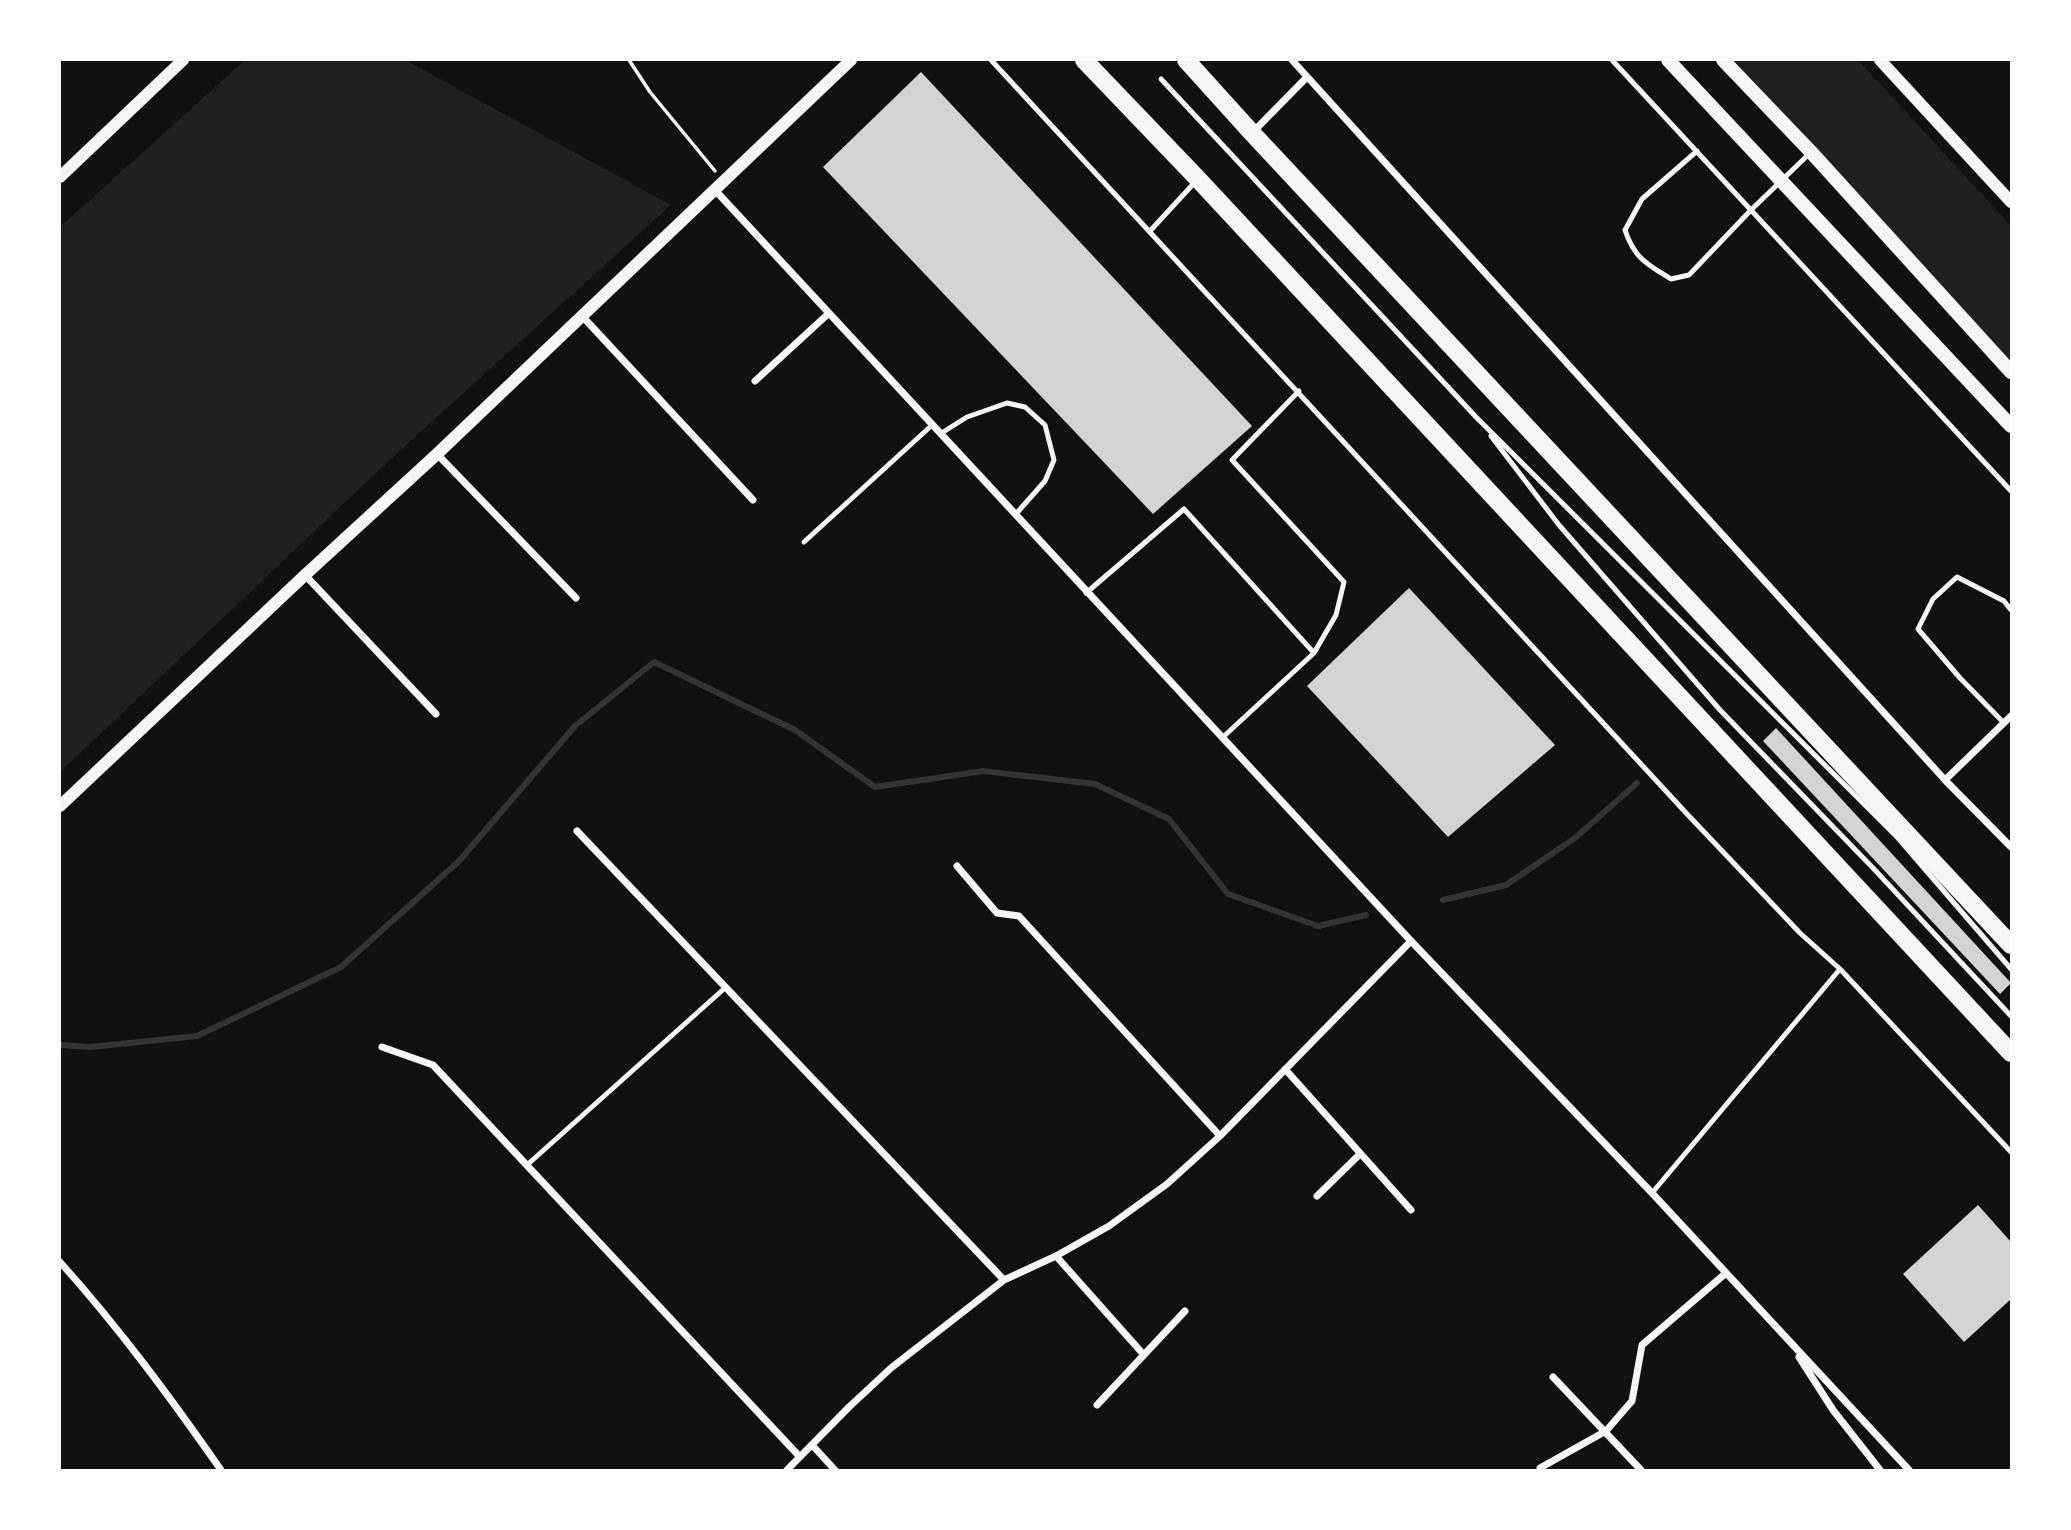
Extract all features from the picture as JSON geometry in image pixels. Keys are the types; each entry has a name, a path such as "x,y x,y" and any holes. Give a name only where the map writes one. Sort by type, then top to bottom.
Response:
{"main road":[{"path":"1084,60 1198,179 2011,1053"},
{"path":"1186,60 2011,945"},
{"path":"1668,60 2011,426"},
{"path":"1723,60 1811,152 2011,372"}],"street":[{"path":"60,177 183,60"},
{"path":"60,806 583,317 851,60"},
{"path":"1292,60 1945,780 2011,847"},
{"path":"1880,60 2011,202"},
{"path":"1252,133 1307,77"},
{"path":"719,185 828,314 939,435 1411,942 1653,1193 1909,1471"},
{"path":"755,381 828,314"},
{"path":"583,317 753,500"},
{"path":"437,454 576,598"},
{"path":"305,575 436,714"},
{"path":"1945,780 2011,716"},
{"path":"577,831 1004,1280"},
{"path":"957,866 997,913 1019,916 1220,1136"},
{"path":"787,1471 891,1368 1004,1280 1056,1256 1110,1226 1167,1184 1220,1136 1411,942"},
{"path":"382,1046 433,1065 800,1457"},
{"path":"1285,1069 1412,1210"},
{"path":"1317,1196 1360,1154"},
{"path":"1056,1256 1144,1355"},
{"path":"60,1262 116,1326 165,1390 221,1471"},
{"path":"1540,1468 1606,1431 1632,1401 1642,1345 1726,1273"},
{"path":"1097,1405 1185,1311"},
{"path":"1787,1339 1833,1410 1881,1471"},
{"path":"1553,1377 1641,1471"},
{"path":"812,1445 835,1471"}],"lane":[{"path":"990,60 1688,814 1800,933 1840,969 2011,1152"},
{"path":"1612,60 2011,491"},
{"path":"1161,79 1476,417 1898,838 2011,969"},
{"path":"1697,151 1642,199 1625,230 1631,248 1648,265 1671,279 1689,275 1811,152"},
{"path":"1150,230 1198,179"},
{"path":"1222,738 1314,653 1336,615 1344,582 1233,460 1299,391"},
{"path":"939,435 967,417 1007,403 1025,407 1045,425 1054,460 1045,481 1015,515"},
{"path":"1476,417 1559,525 1720,710 2011,1016"},
{"path":"804,542 932,426"},
{"path":"1086,593 1184,509 1314,653"},
{"path":"2004,723 1918,629 1933,599 1957,577 2004,601 2011,610"},
{"path":"1653,1193 1840,969"},
{"path":"527,1165 726,987"}],"path":[{"path":"629,60 719,185"}],"shaded area":[{"path":"245,60 405,60 671,205 393,457 60,772 60,227"},
{"path":"1717,60 1858,60 2011,226 2011,372"}],"building":[{"path":"921,72 1252,426 1153,514 823,167"},
{"path":"1409,588 1555,745 1448,837 1307,686"},
{"path":"1776,728 2011,983 2000,994 1763,741"},
{"path":"1978,1205 2011,1242 2011,1299 1964,1342 1903,1274"}],"waterway":[{"path":"60,1045 91,1047 197,1036 341,967 459,861 575,726 654,662 795,730 875,787 983,771 1095,784 1169,819 1228,894 1318,926 1366,915"},
{"path":"1443,900 1506,885 1575,838 1637,783"}]}
